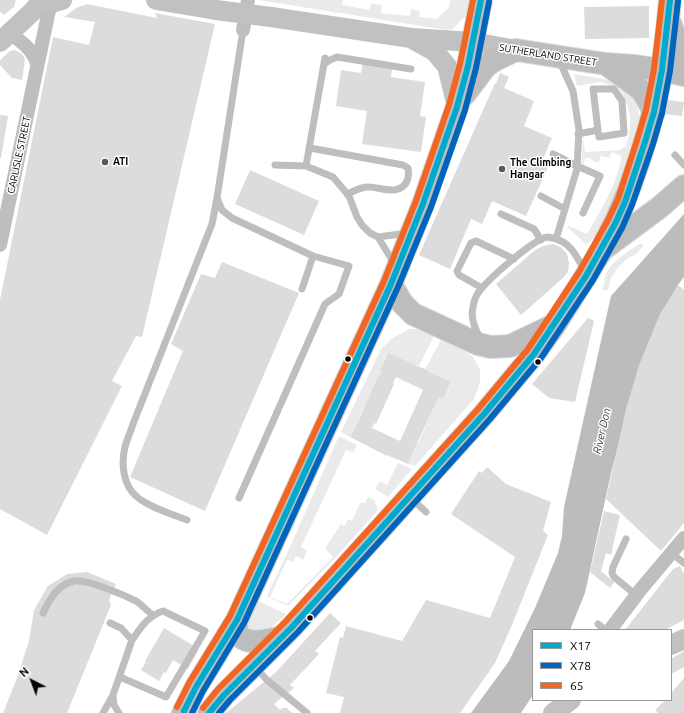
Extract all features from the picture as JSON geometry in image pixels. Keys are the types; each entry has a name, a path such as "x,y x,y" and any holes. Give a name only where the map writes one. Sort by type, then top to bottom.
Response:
{"main road":[{"name":"SUTHERLAND STREET","path":"156,0 411,38 473,42 606,64 662,70 684,75"},
{"path":"183,713 196,687 237,620 394,276 423,204 457,107 473,42 481,0"},
{"path":"5,38 33,11 50,1"},
{"path":"669,9 684,65"},
{"path":"210,713 224,695 282,637 484,414 534,354 555,325 602,250 625,202 646,142 654,112 662,70 669,9"},
{"name":"SUTHERLAND STREET","path":"411,38 434,51 447,66 457,107"},
{"path":"457,107 486,66 516,50"},
{"path":"606,64 643,92 654,112"},
{"path":"602,250 660,207 684,186"},
{"path":"394,276 402,303 413,314 475,343 492,347 510,346 555,325"},
{"path":"237,620 239,634 250,642 260,642 282,637"},
{"path":"672,645 684,639"}],"street":[{"path":"243,30 248,0"},
{"name":"CARLISLE STREET","path":"0,245 50,1"},
{"path":"5,38 28,47 36,59 37,64"},
{"path":"604,627 636,595 684,538"}],"lane":[{"path":"187,520 151,505 136,496 128,485 124,473 123,461 125,447 212,224 243,30"},
{"path":"556,239 577,166 578,134 573,90 557,56"},
{"path":"306,166 324,61 337,58 411,69"},
{"path":"593,89 614,89 622,102 624,133 599,137 598,130 593,89"},
{"path":"578,134 598,130"},
{"path":"310,148 403,165 408,168 409,175 407,181 402,188 395,191 367,187 357,189 347,194"},
{"path":"553,154 600,176 583,213"},
{"path":"674,155 684,165"},
{"path":"275,166 306,166 333,177 347,194 362,225 370,233 378,237 412,232"},
{"path":"541,196 565,209"},
{"path":"217,198 222,210 232,218 313,256 349,266 339,294 325,304 239,498"},
{"path":"501,214 534,229 541,240"},
{"path":"378,237 394,276"},
{"path":"482,345 472,319 475,299 482,288 534,243 547,237 556,239 566,244 576,254 586,276"},
{"path":"482,288 459,275 457,272 471,243 476,241 514,259"},
{"path":"302,289 313,256"},
{"path":"409,496 426,512"},
{"path":"626,539 613,567 612,573 636,595"},
{"path":"671,554 684,563"},
{"path":"43,613 57,590 66,584 75,581 104,587 136,602 153,615"},
{"path":"103,713 113,695 132,640 143,624 153,615 163,611 205,631 166,697 120,677"},
{"path":"110,623 122,628 132,640"},
{"path":"253,666 266,680 307,713"},
{"path":"113,695 114,705 119,713"}],"shaded area":[{"path":"258,0 343,0 342,5 369,10 371,3 382,5 381,13 410,16 411,9 420,11 419,17 437,19 449,7 450,0 470,0 465,18 462,19 453,29 447,30"},
{"path":"574,74 606,80 620,86 632,96 637,106 639,116 635,141 624,174 599,230 587,245 567,227 569,226 587,234 612,187 622,156 612,152 609,158 601,156 598,163 586,157 583,166 583,136 585,152 621,150 622,148 626,147 630,130 630,117 627,103 619,88 601,82 577,86"},
{"path":"641,243 643,246 636,254 628,258 619,266 611,278 608,290 603,290 606,274 612,264 621,256"},
{"path":"409,329 418,329 434,336 419,366 410,364 387,354 380,370 382,371 378,376 360,416 361,417 350,437 341,432 381,349 391,339"},
{"path":"441,340 462,349 473,357 480,370 480,383 474,399 415,466 408,464 417,443 439,397 443,399 451,383 428,372 429,371 425,369"},
{"path":"339,436 357,445 353,452 346,450 301,547 307,551 303,560 296,556 293,562 287,560 270,597 287,604 333,557 325,548 341,524 345,526 348,519 352,521 360,503 365,503 368,497 374,500 378,510 337,556 288,606 267,596"},
{"path":"398,463 412,469 388,497 375,489 380,481 387,485"},
{"path":"254,599 286,614 262,636 244,627"}],"water":[{"name":"River Don","path":"684,214 684,277 661,315 640,365 611,473 585,593 570,629 532,629 532,696 521,713 471,713 509,661 535,608 558,553 562,536 564,507 611,296"}],"building":[{"path":"0,0 16,0 14,7 4,15 0,12"},
{"name":"ATI","path":"87,4 157,18 155,13 215,24 142,337 136,336 112,381 122,386 47,535 0,509 0,300 53,37 89,45 95,22 64,17 76,8"},
{"path":"649,6 649,38 585,39 584,7"},
{"path":"15,50 22,54 25,59 22,80 12,78 0,65 0,60 10,51"},
{"path":"363,63 392,68 391,77 425,82 420,116 426,117 421,152 362,144 367,111 336,106 341,70 361,73"},
{"path":"500,73 509,77 504,88 534,101 524,126 552,138 542,161 549,165 526,216 492,201 482,224 471,219 450,269 419,255"},
{"path":"667,100 684,102 682,116 665,114"},
{"path":"0,115 8,116 1,158 0,158"},
{"path":"250,170 319,201 304,235 235,204"},
{"path":"553,244 561,247 567,254 569,263 568,272 521,315 496,284 535,250 543,246"},
{"path":"222,262 299,293 205,511 130,477 183,351 171,344 201,274 215,278"},
{"path":"678,285 684,290 684,523 661,551 606,499 626,409 639,365 660,314"},
{"path":"588,318 594,321 575,402 549,398 532,384"},
{"path":"388,353 451,382 443,399 439,397 408,464 387,456 350,437 361,417 378,376 382,371 380,370","holes":["396,377 423,390 400,441 372,428 374,423 376,424"]},
{"path":"487,467 506,484 551,502 543,531 548,535 495,663 460,713 340,713 344,697 326,693 340,637 343,638 346,626 402,641 426,600 490,618 515,557 451,514 479,471 482,473"},
{"path":"604,511 620,515 611,555 606,553 601,571 614,582 610,588 590,572"},
{"path":"680,566 684,574 684,620 667,629 626,629 673,569"},
{"path":"87,572 116,584 109,600 111,605 67,713 3,713 17,678 29,641 34,610 48,586 67,574"},
{"path":"330,613 341,623 315,651 319,654 290,685 294,688 274,704 280,710 287,708 292,713 226,713 276,672"},
{"path":"164,628 199,649 188,669 173,660 166,673 164,672 159,681 141,670"},
{"path":"684,651 684,667 672,673 672,658"},
{"path":"684,678 684,713 658,713 655,710 664,701 672,701 672,692"}],"transit line":[{"name":"65","path":"177,707 189,683 230,616 384,281 416,201 449,105 460,64 473,0"},
{"name":"X17","path":"184,711 196,687 237,620 391,284 423,204 457,107 468,66 481,0"},
{"name":"65","path":"203,708 218,689 286,621 478,409 528,349 579,272 618,199 637,140 646,110 654,69 662,0"},
{"name":"X17","path":"209,713 224,695 292,627 484,414 534,354 586,276 615,224 625,202 645,142 654,112 662,70 670,0"},
{"name":"X78","path":"219,713 230,700 298,632 490,419 541,358 593,280 622,228 632,205 653,144 662,113 670,71 678,1"},
{"name":"X78","path":"192,713 203,691 244,623 398,287 431,207 465,110 476,68 489,2"}],"place":[{"name":"ATI","path":"105,162"},
{"name":"The Climbing Hangar","path":"502,169"}]}
